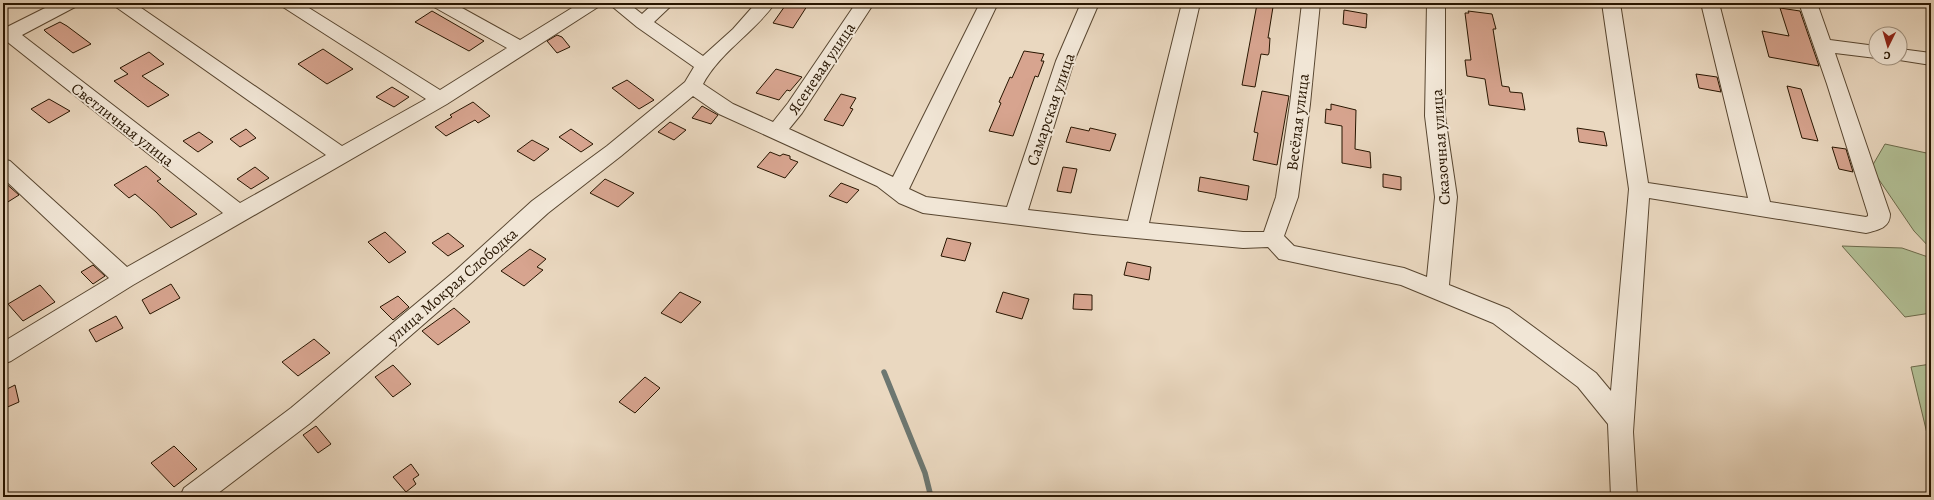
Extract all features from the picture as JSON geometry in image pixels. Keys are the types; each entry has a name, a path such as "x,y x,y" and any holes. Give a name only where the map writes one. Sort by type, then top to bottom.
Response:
{"street":[{"path":"6,34 69,3"},
{"path":"122,3 341,155"},
{"path":"289,3 440,99"},
{"path":"440,3 521,48"},
{"path":"4,351 125,279 440,99 592,3"},
{"path":"617,3 704,65"},
{"path":"643,23 665,3"},
{"name":"улица Мокрая Слободка","path":"193,497 300,416 463,277 540,207 614,151 692,86 704,65 740,33 766,3"},
{"name":"Ясеневая улица","path":"776,132 795,108 865,3"},
{"path":"897,191 989,3"},
{"name":"Самарская улица","path":"1015,216 1061,74 1090,3"},
{"path":"1138,230 1191,3"},
{"name":"Весёлая улица","path":"1272,238 1287,197 1300,104 1311,3"},
{"name":"Сказочная улица","path":"1436,3 1435,116 1446,197 1437,290"},
{"path":"1611,3 1638,189 1621,421 1624,497"},
{"path":"1710,3 1748,150 1761,208"},
{"path":"1638,189 1866,225 1875,223 1878,219 1878,214 1808,3"},
{"name":"Светличная улица","path":"6,34 239,214"},
{"path":"1823,45 1868,51"},
{"path":"1908,56 1931,59"},
{"path":"692,86 726,109 884,181 906,198 923,205 1138,230 1242,240 1263,240 1272,238 1287,253 1404,277 1501,316 1587,380 1621,421"},
{"path":"3,166 125,279"}],"green space":[{"path":"1885,144 1931,154 1931,249 1914,231 1871,168"},
{"path":"1842,246 1902,248 1931,258 1931,313 1905,317"},
{"path":"1931,364 1931,450 1911,367"}],"building":[{"path":"787,3 809,3 793,28 773,23"},
{"path":"1257,4 1273,7 1268,38 1270,38 1269,53 1268,55 1261,54 1255,87 1242,85"},
{"path":"1780,8 1800,11 1819,66 1769,57 1762,31 1789,36"},
{"path":"1344,10 1367,14 1366,28 1343,24"},
{"path":"432,11 484,41 469,51 415,22"},
{"path":"1468,11 1492,14 1496,29 1493,29 1502,86 1509,87 1510,92 1522,93 1525,110 1489,105 1485,79 1467,76 1465,60 1471,60 1465,13 1469,13"},
{"path":"60,22 91,44 73,53 44,30"},
{"path":"557,35 562,37 570,47 557,53 547,41"},
{"path":"323,49 353,69 327,84 298,64"},
{"path":"1024,51 1044,54 1041,61 1044,61 1038,77 1035,76 1013,136 989,131 1001,103 999,102"},
{"path":"149,52 164,64 142,76 169,95 148,107 114,81 128,74 120,68"},
{"path":"776,69 802,77 790,91 787,90 779,100 756,93"},
{"path":"1696,74 1717,77 1721,92 1699,88"},
{"path":"627,80 654,100 639,109 612,88"},
{"path":"1787,86 1801,89 1818,141 1802,138"},
{"path":"392,87 409,97 394,107 376,97"},
{"path":"1262,91 1289,96 1277,165 1253,160 1258,133 1254,132"},
{"path":"841,94 856,98 850,108 853,109 843,126 824,120"},
{"path":"49,99 70,111 49,123 31,109"},
{"path":"473,102 490,116 478,123 475,120 446,136 435,127 452,117 450,115"},
{"path":"1331,104 1356,110 1355,149 1370,152 1371,168 1342,163 1342,126 1325,123 1326,109 1331,110"},
{"path":"702,106 718,115 711,124 692,118"},
{"path":"670,122 686,130 674,140 658,132"},
{"path":"1071,127 1089,131 1090,128 1116,134 1110,151 1066,142"},
{"path":"1577,128 1604,132 1607,146 1579,142"},
{"path":"246,129 256,138 240,147 230,139"},
{"path":"571,129 593,144 581,152 559,137"},
{"path":"199,132 213,142 198,152 183,141"},
{"path":"532,140 549,149 534,161 517,151"},
{"path":"1832,147 1846,149 1853,172 1839,169"},
{"path":"770,152 780,156 783,154 790,156 790,159 798,162 785,178 757,167"},
{"path":"146,166 161,179 157,181 197,214 171,228 156,212 135,194 129,198 114,185"},
{"path":"255,167 269,178 251,189 237,179"},
{"path":"1063,167 1077,169 1071,193 1057,191"},
{"path":"1383,174 1401,177 1401,190 1383,187"},
{"path":"1200,177 1249,186 1247,200 1198,191"},
{"path":"605,179 634,193 618,207 590,193"},
{"path":"3,181 19,195 3,205"},
{"path":"841,183 859,190 847,203 829,196"},
{"path":"385,232 406,252 389,263 368,242"},
{"path":"448,233 464,246 448,256 432,243"},
{"path":"947,238 971,243 965,261 941,256"},
{"path":"530,249 546,259 537,267 543,270 524,286 501,271"},
{"path":"1127,262 1151,267 1149,280 1124,275"},
{"path":"93,265 105,276 93,284 81,272"},
{"path":"171,284 180,298 150,314 142,300"},
{"path":"40,285 55,302 23,321 8,304"},
{"path":"680,292 701,302 681,323 661,313"},
{"path":"1003,292 1029,299 1022,319 996,312"},
{"path":"1074,294 1092,295 1092,310 1073,309"},
{"path":"398,296 409,307 393,320 380,307"},
{"path":"454,308 470,322 438,345 422,331"},
{"path":"116,316 123,328 96,342 89,330"},
{"path":"314,339 330,353 298,376 282,362"},
{"path":"393,365 411,384 393,397 375,377"},
{"path":"645,377 660,388 635,413 619,402"},
{"path":"15,385 19,402 3,409 3,391"},
{"path":"316,426 331,444 318,453 303,435"},
{"path":"174,446 197,469 174,487 151,463"},
{"path":"411,464 419,475 413,479 416,484 406,492 393,477"}],"waterway":[{"path":"884,372 925,473 931,497"}]}
